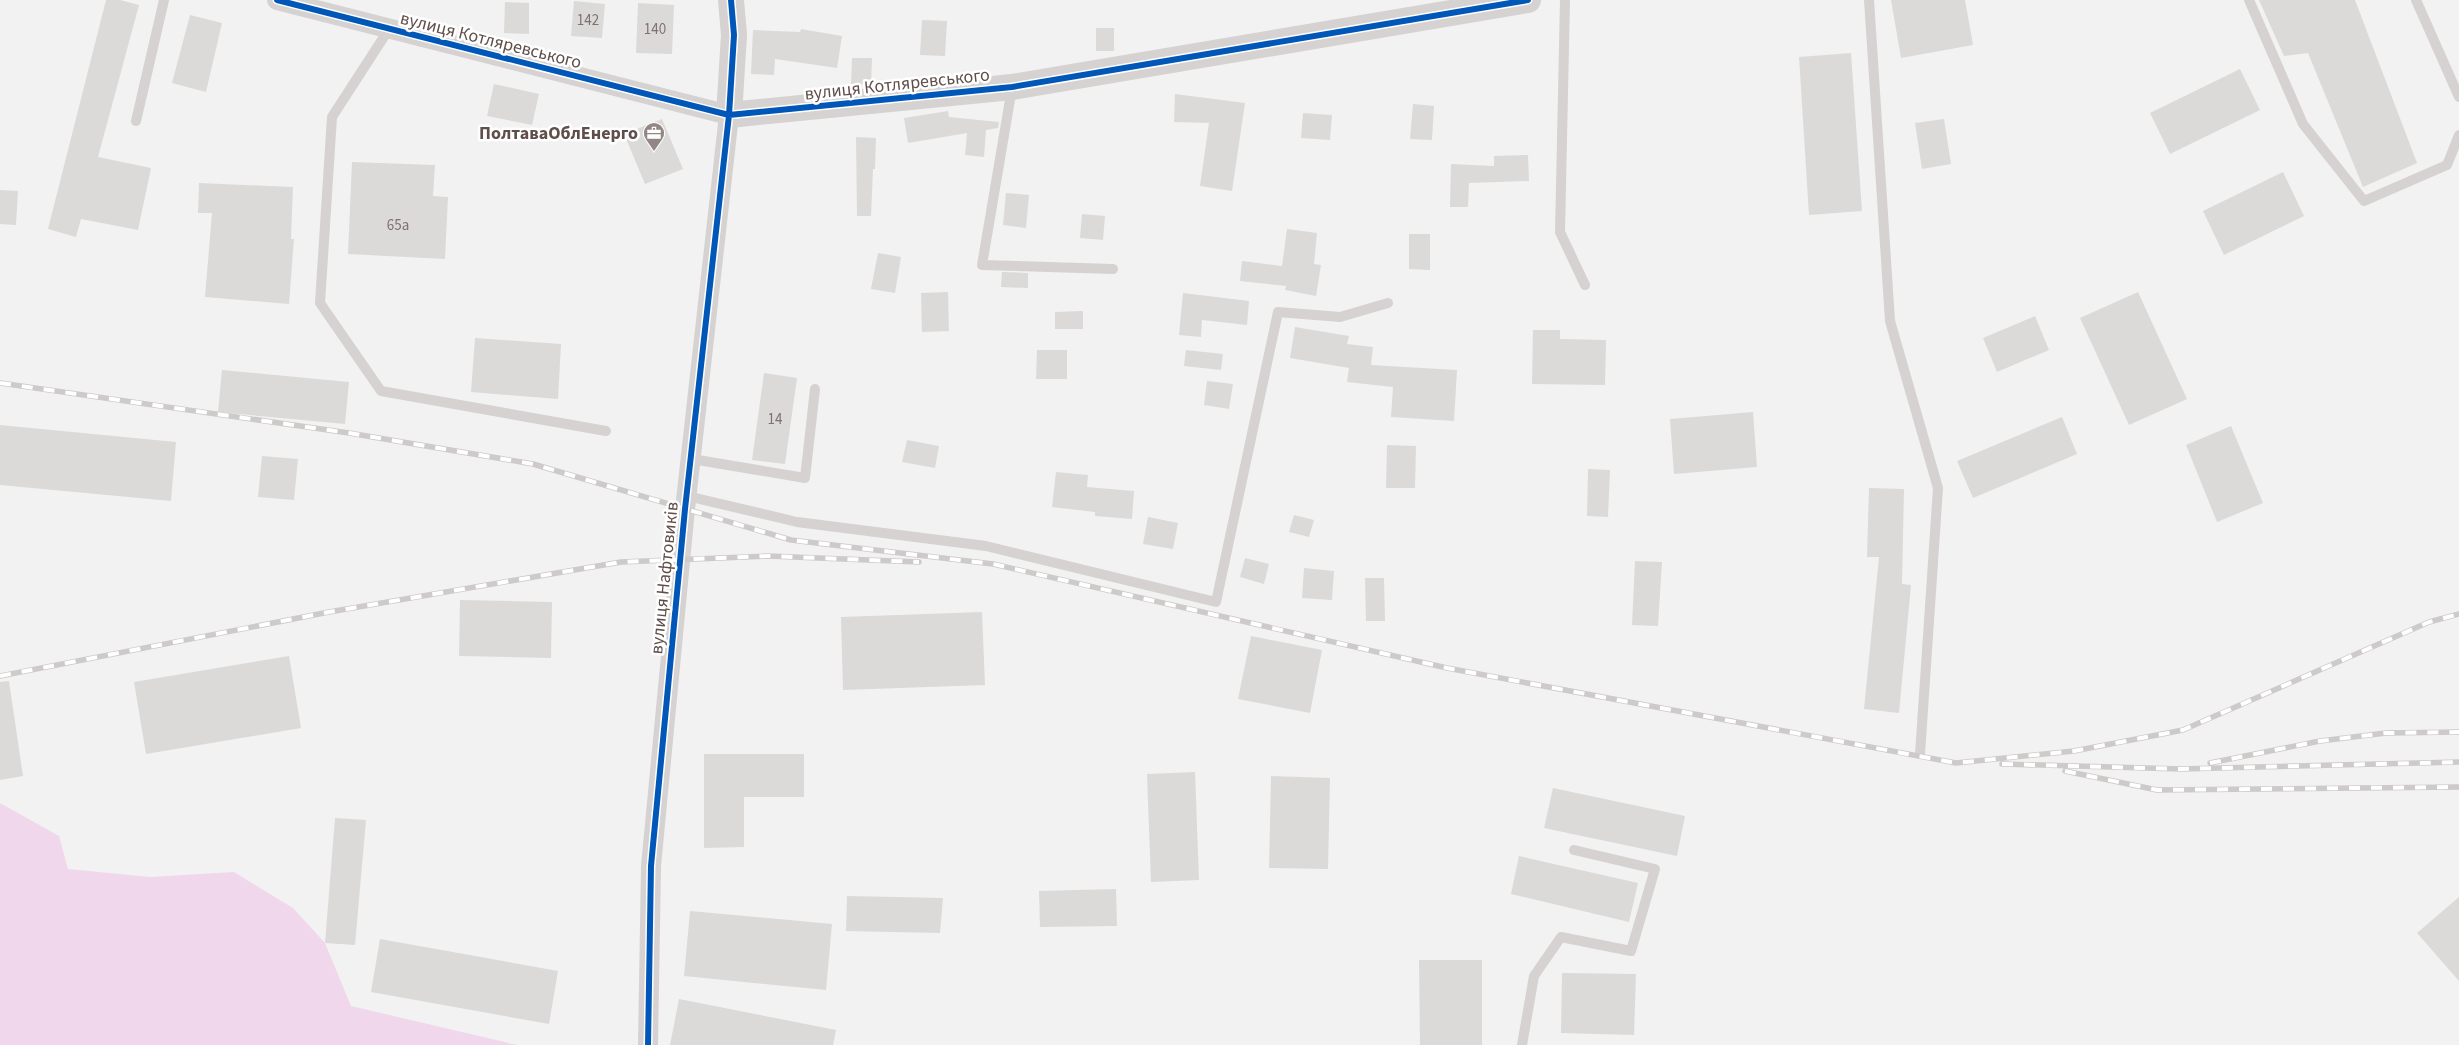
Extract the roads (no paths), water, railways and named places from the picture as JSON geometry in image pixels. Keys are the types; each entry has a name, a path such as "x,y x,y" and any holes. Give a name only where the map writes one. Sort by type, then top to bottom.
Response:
{"street":[{"name":"вулиця Котляревського","path":"276,0 729,115 1012,88 1528,0"},
{"path":"729,115 734,35 731,0"},
{"name":"вулиця Нафтовиків","path":"648,1045 651,866 687,496 729,115"}],"lane":[{"path":"136,121 164,0"},
{"path":"1565,0 1560,232 1585,285"},
{"path":"1869,0 1890,321 1938,488 1920,754"},
{"path":"2249,0 2303,124 2364,201 2447,165 2459,135"},
{"path":"2416,0 2459,97"},
{"path":"389,30 332,117 320,303 381,391 606,431"},
{"path":"1012,88 982,265 1113,270"},
{"path":"687,496 797,522 986,546 1216,602 1278,312 1340,317 1388,303"},
{"path":"692,460 804,478 815,389"},
{"path":"1522,1045 1534,976 1561,937 1632,951 1655,870 1574,850"}],"railway":[{"path":"0,383 349,433 533,464 791,540 993,564 1447,668 1956,763 2074,751 2183,730 2429,622 2459,614"},
{"path":"0,676 329,612 621,562 768,556 919,562"},
{"path":"2210,763 2320,741 2386,733 2459,732"},
{"path":"2002,764 2181,769 2459,762"},
{"path":"2065,771 2157,790 2459,787"}],"place":[{"name":"ПолтаваОблЕнерго","path":"654,152"}]}
